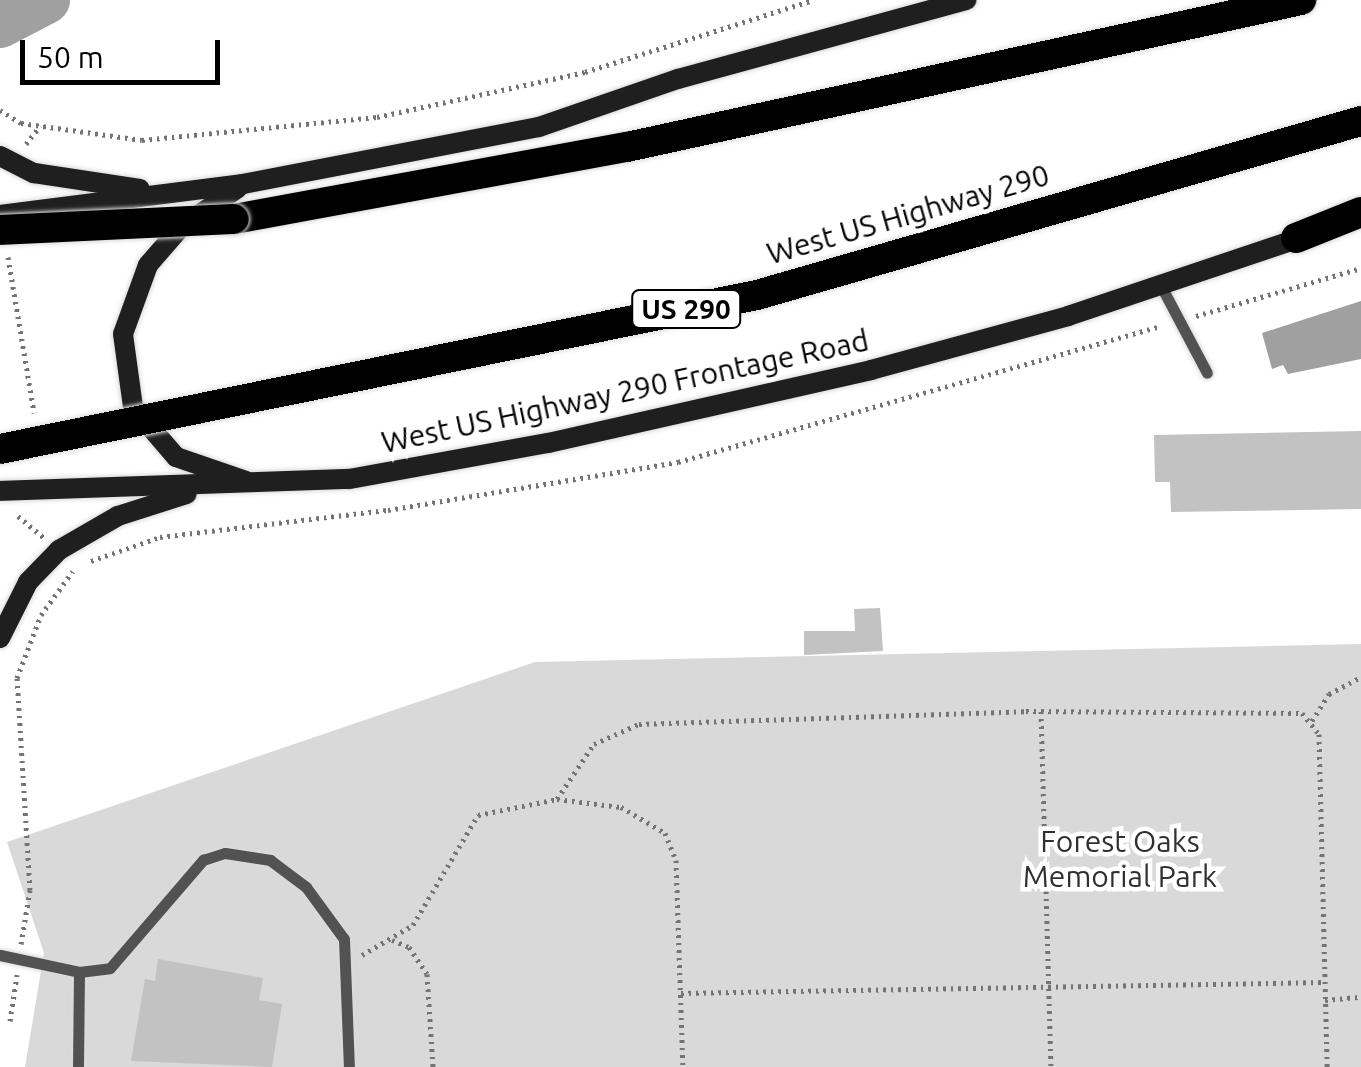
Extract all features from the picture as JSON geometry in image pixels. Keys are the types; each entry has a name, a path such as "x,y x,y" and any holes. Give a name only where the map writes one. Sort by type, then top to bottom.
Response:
{"highway":[{"path":"0,230 234,219 665,139 1301,0"},
{"name":"West US Highway 290","path":"0,449 757,294 1361,121"},
{"path":"1296,238 1361,212"}],"main road":[{"path":"0,215 243,184 539,127 748,60 966,0"},
{"path":"0,156 34,173 177,192"},
{"path":"243,184 181,227 148,265 123,334 133,407 176,457 256,484"},
{"name":"West US Highway 290 Frontage Road","path":"0,491 207,488 349,479 729,405 1161,286 1296,238 1361,222"},
{"path":"0,638 28,582 59,550 118,516 207,488"}],"lane":[{"path":"1161,286 1208,374"},
{"path":"0,954 79,972 123,960 184,875 225,853 288,869 344,940 351,963 349,1067"},
{"path":"78,1067 79,972"}],"path":[{"path":"0,110 22,123 142,140 377,117 585,72 814,0"},
{"path":"0,215 35,418"},
{"path":"10,1021 30,890 17,678 41,615 78,566 160,537 388,510 678,462 1361,268"},
{"path":"1312,721 1330,694 1361,677"},
{"path":"1040,711 1050,1067"},
{"path":"557,799 594,744 623,727 1040,711 1302,713 1319,734 1327,1067"},
{"path":"351,963 412,925 478,816 557,799 621,806 665,833 676,860 683,1067"},
{"path":"392,940 409,946 427,974 434,1067"},
{"path":"681,993 1324,982"},
{"path":"1325,1000 1361,996"}],"green space":[{"name":"Forest Oaks Memorial Park","path":"1361,644 1361,1067 25,1067 44,953 7,842 535,662"}],"shaded area":[{"path":"1361,301 1361,359 1288,374 1283,365 1272,369 1262,333"}],"building":[{"path":"1361,431 1361,509 1171,512 1170,482 1155,482 1154,435"},
{"path":"880,608 883,651 804,655 804,631 855,631 854,609"},
{"path":"158,959 263,978 259,1000 282,1004 272,1067 131,1061 145,979 155,981"}],"waterway":[{"path":"0,24 46,0"}]}
